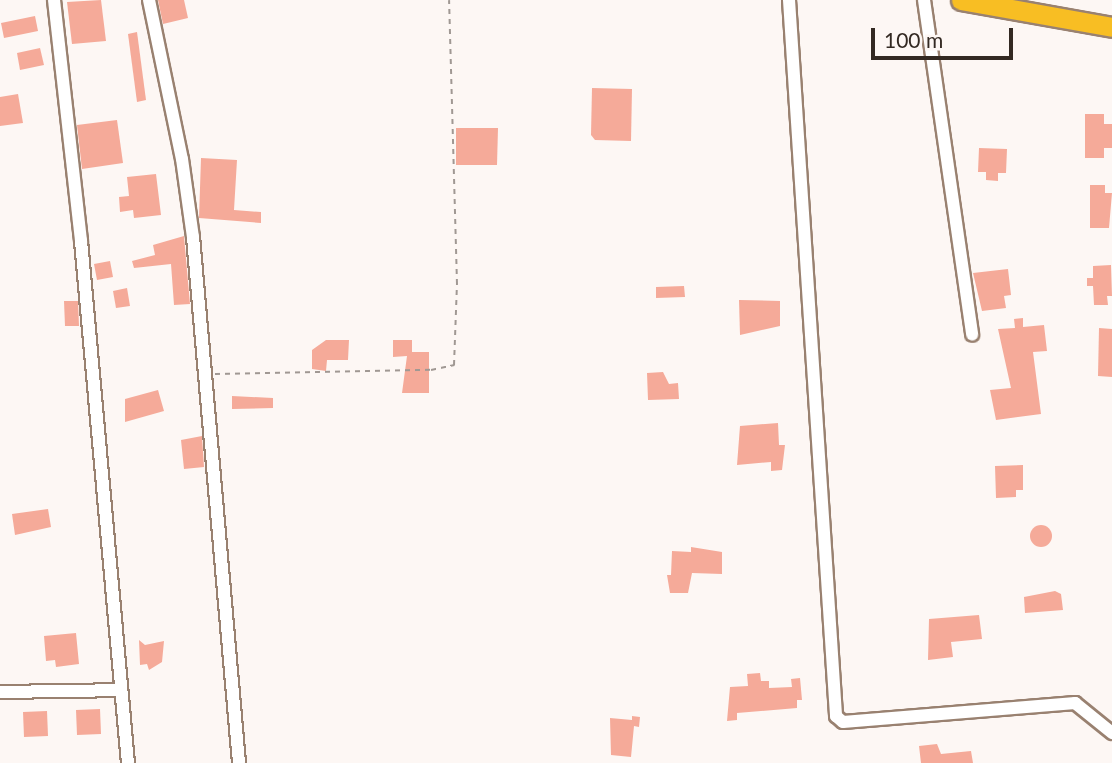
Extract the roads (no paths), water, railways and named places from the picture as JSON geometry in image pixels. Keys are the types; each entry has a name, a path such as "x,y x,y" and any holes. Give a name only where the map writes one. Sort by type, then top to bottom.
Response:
{"highway":[{"path":"961,0 1112,27"},
{"path":"1029,0 1112,15"}],"street":[{"path":"54,0 81,241 128,763"},
{"path":"149,0 186,181 207,374 239,763"},
{"path":"789,0 836,716 844,722 1074,703 1112,733"},
{"path":"923,0 972,335"},
{"path":"0,692 121,691"}]}
